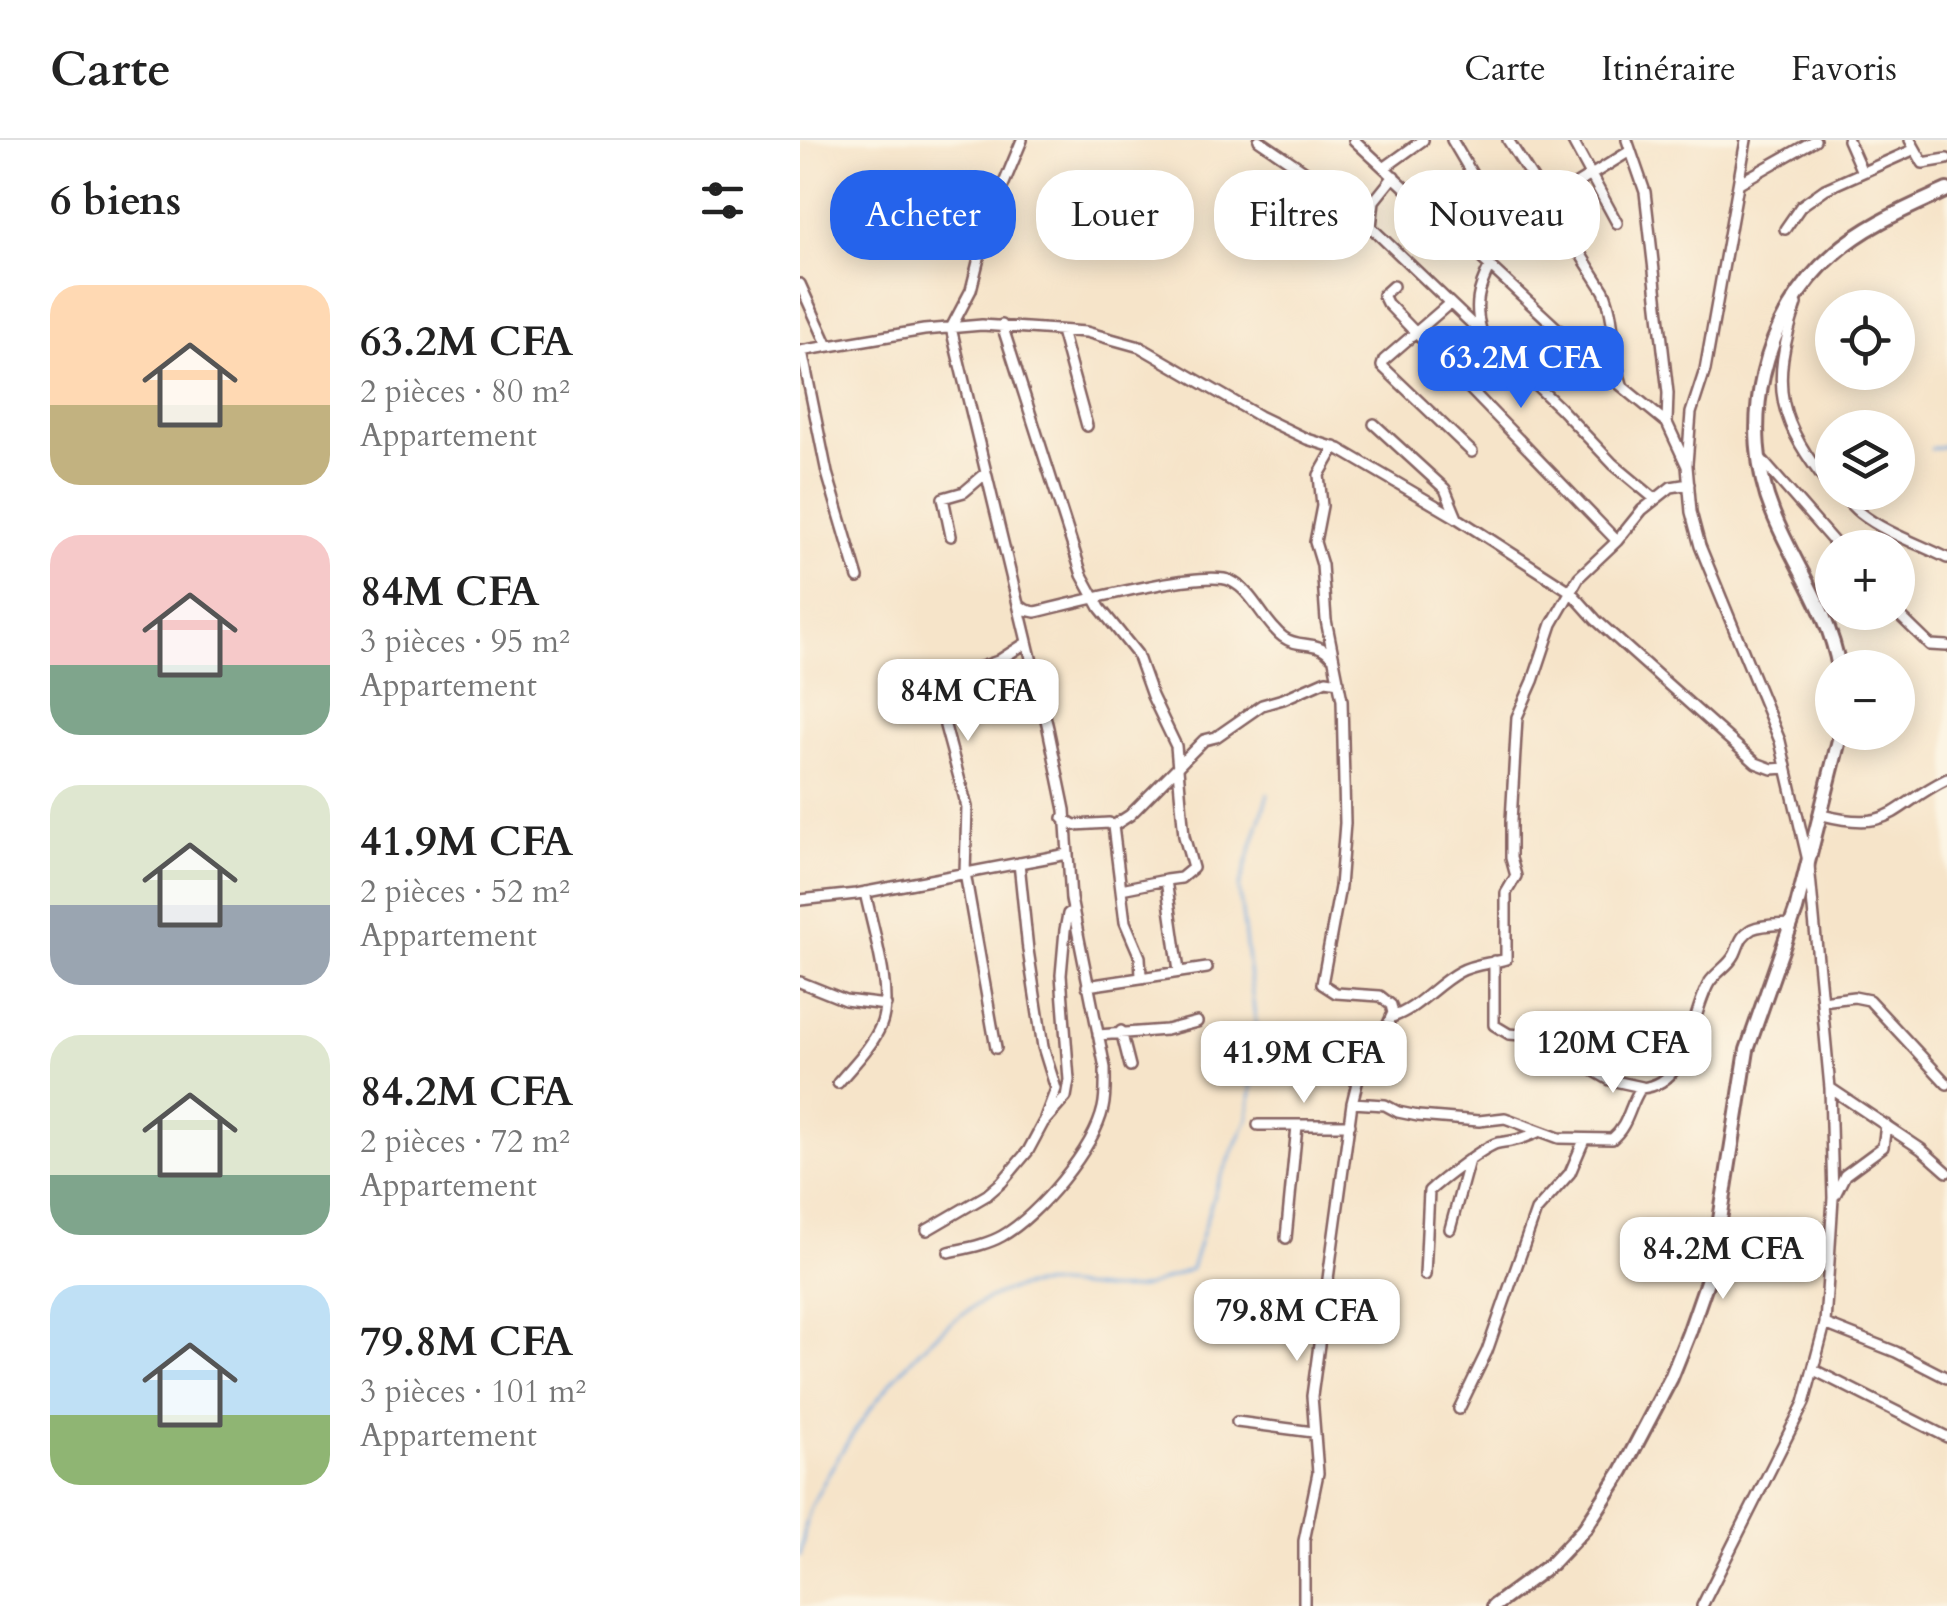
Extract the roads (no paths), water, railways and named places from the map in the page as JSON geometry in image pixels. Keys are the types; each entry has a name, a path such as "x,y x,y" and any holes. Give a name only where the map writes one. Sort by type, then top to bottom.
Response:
{"street":[{"path":"949,1252 1006,1234 1045,1199 1083,1151 1098,1124 1105,1092 1105,1068 1074,910 1065,810 951,328 971,290 988,222 1022,140"},
{"path":"1259,140 1302,170"},
{"path":"1354,140 1394,176 1374,201"},
{"path":"1384,168 1422,140"},
{"path":"1452,140 1470,170"},
{"path":"1508,140 1526,170"},
{"path":"1572,140 1589,170"},
{"path":"1702,1606 1795,1426 1814,1370 1825,1324 1833,1198 1830,1088 1809,865 1772,721 1700,546 1688,484 1691,413 1706,370 1746,140"},
{"path":"1739,184 1815,140"},
{"path":"1848,140 1862,172"},
{"path":"1786,229 1808,200 1912,144 1923,163 1947,159"},
{"path":"1599,170 1629,146 1646,192 1668,393 1667,423"},
{"path":"1833,650 1818,600 1774,517 1764,488 1758,421 1762,374 1772,345 1801,292 1831,256 1901,211 1947,190"},
{"path":"1600,191 1617,223"},
{"path":"1374,230 1613,464 1655,499"},
{"path":"1483,260 1623,388 1667,423 1687,466"},
{"path":"1582,260 1607,298 1616,366 1623,388"},
{"path":"1481,333 1476,315 1478,294 1490,266"},
{"path":"800,284 828,346"},
{"path":"1393,286 1383,294 1384,300 1617,541"},
{"path":"1801,292 1781,358 1780,390 1798,440 1815,470"},
{"path":"1450,303 1384,360 1382,366 1472,452"},
{"path":"1002,326 1071,545 1093,598 1143,665 1152,696 1176,746 1184,836 1193,868 1182,878 1121,889"},
{"path":"858,578 827,474 801,351 951,328 1002,326 1086,332 1140,347 1259,416 1307,439 1335,447 1456,518 1570,591 1596,620 1756,763 1772,769 1786,768"},
{"path":"1061,331 1088,426"},
{"path":"1374,424 1445,489 1456,518"},
{"path":"1335,447 1320,475 1322,506 1315,542 1342,700 1344,838 1340,887 1322,984 1336,993 1380,996 1391,1005 1392,1018"},
{"path":"1759,457 1824,530"},
{"path":"951,536 943,498 964,492 985,474"},
{"path":"1304,1606 1304,1540 1318,1473 1313,1432 1314,1379 1352,1103 1365,1051 1392,1018 1410,1010 1450,977 1469,966 1506,959 1506,893 1516,876 1511,858 1511,821 1516,716 1552,624 1578,577 1655,499 1671,486 1688,484"},
{"path":"1860,510 1884,527 1947,558"},
{"path":"1018,603 1036,612 1191,579 1222,578 1243,589 1283,637 1318,645 1332,658"},
{"path":"1915,630 1930,645 1947,646"},
{"path":"996,1048 965,873 966,807 945,726 942,692 964,672 998,660 1026,643"},
{"path":"1112,826 1130,815 1204,740 1216,737 1262,705 1284,700 1326,680 1339,682"},
{"path":"1494,1606 1551,1564 1586,1528 1622,1471 1671,1378 1713,1264 1747,1050 1794,916 1836,750"},
{"path":"1822,814 1848,821 1876,820 1908,806 1947,779"},
{"path":"1063,818 1074,826 1112,826"},
{"path":"1112,826 1125,922 1140,957 1141,976"},
{"path":"800,900 865,892 1067,854"},
{"path":"927,1230 1002,1182 1028,1151 1056,1089 1043,1047 1019,862"},
{"path":"1166,880 1179,972"},
{"path":"838,1083 882,1024 886,1005 865,892"},
{"path":"1043,1123 1066,1098 1061,975 1066,951 1064,930 1068,914 1074,910"},
{"path":"1494,962 1494,1025 1509,1034 1581,1040 1589,1068 1610,1080 1650,1087 1682,1061 1700,1001 1716,973 1734,955 1741,938 1754,928 1794,916"},
{"path":"1087,986 1207,968"},
{"path":"800,982 845,1000 886,1005"},
{"path":"1822,1001 1854,997 1869,1000 1947,1084"},
{"path":"1098,1035 1166,1030 1197,1022"},
{"path":"1121,1031 1130,1066"},
{"path":"1352,1103 1385,1105 1418,1116 1505,1118 1559,1138 1612,1139 1619,1133 1642,1087"},
{"path":"1830,1088 1947,1172"},
{"path":"1258,1125 1350,1124"},
{"path":"1833,1198 1845,1175 1884,1147 1886,1125"},
{"path":"1286,1238 1296,1126"},
{"path":"1425,1274 1429,1191 1496,1144 1515,1143 1538,1132"},
{"path":"1460,1409 1487,1351 1532,1218 1570,1173 1584,1140"},
{"path":"1450,1229 1470,1159"},
{"path":"1825,1324 1896,1352 1947,1378"},
{"path":"1814,1370 1947,1436"},
{"path":"1237,1422 1313,1432"}],"waterway":[{"path":"1931,449 1947,445"},
{"path":"800,1555 810,1509 850,1438 903,1368 967,1311 1000,1293 1034,1285 1134,1289 1191,1269 1216,1188 1248,1119 1257,1035 1239,888 1268,794"}]}
